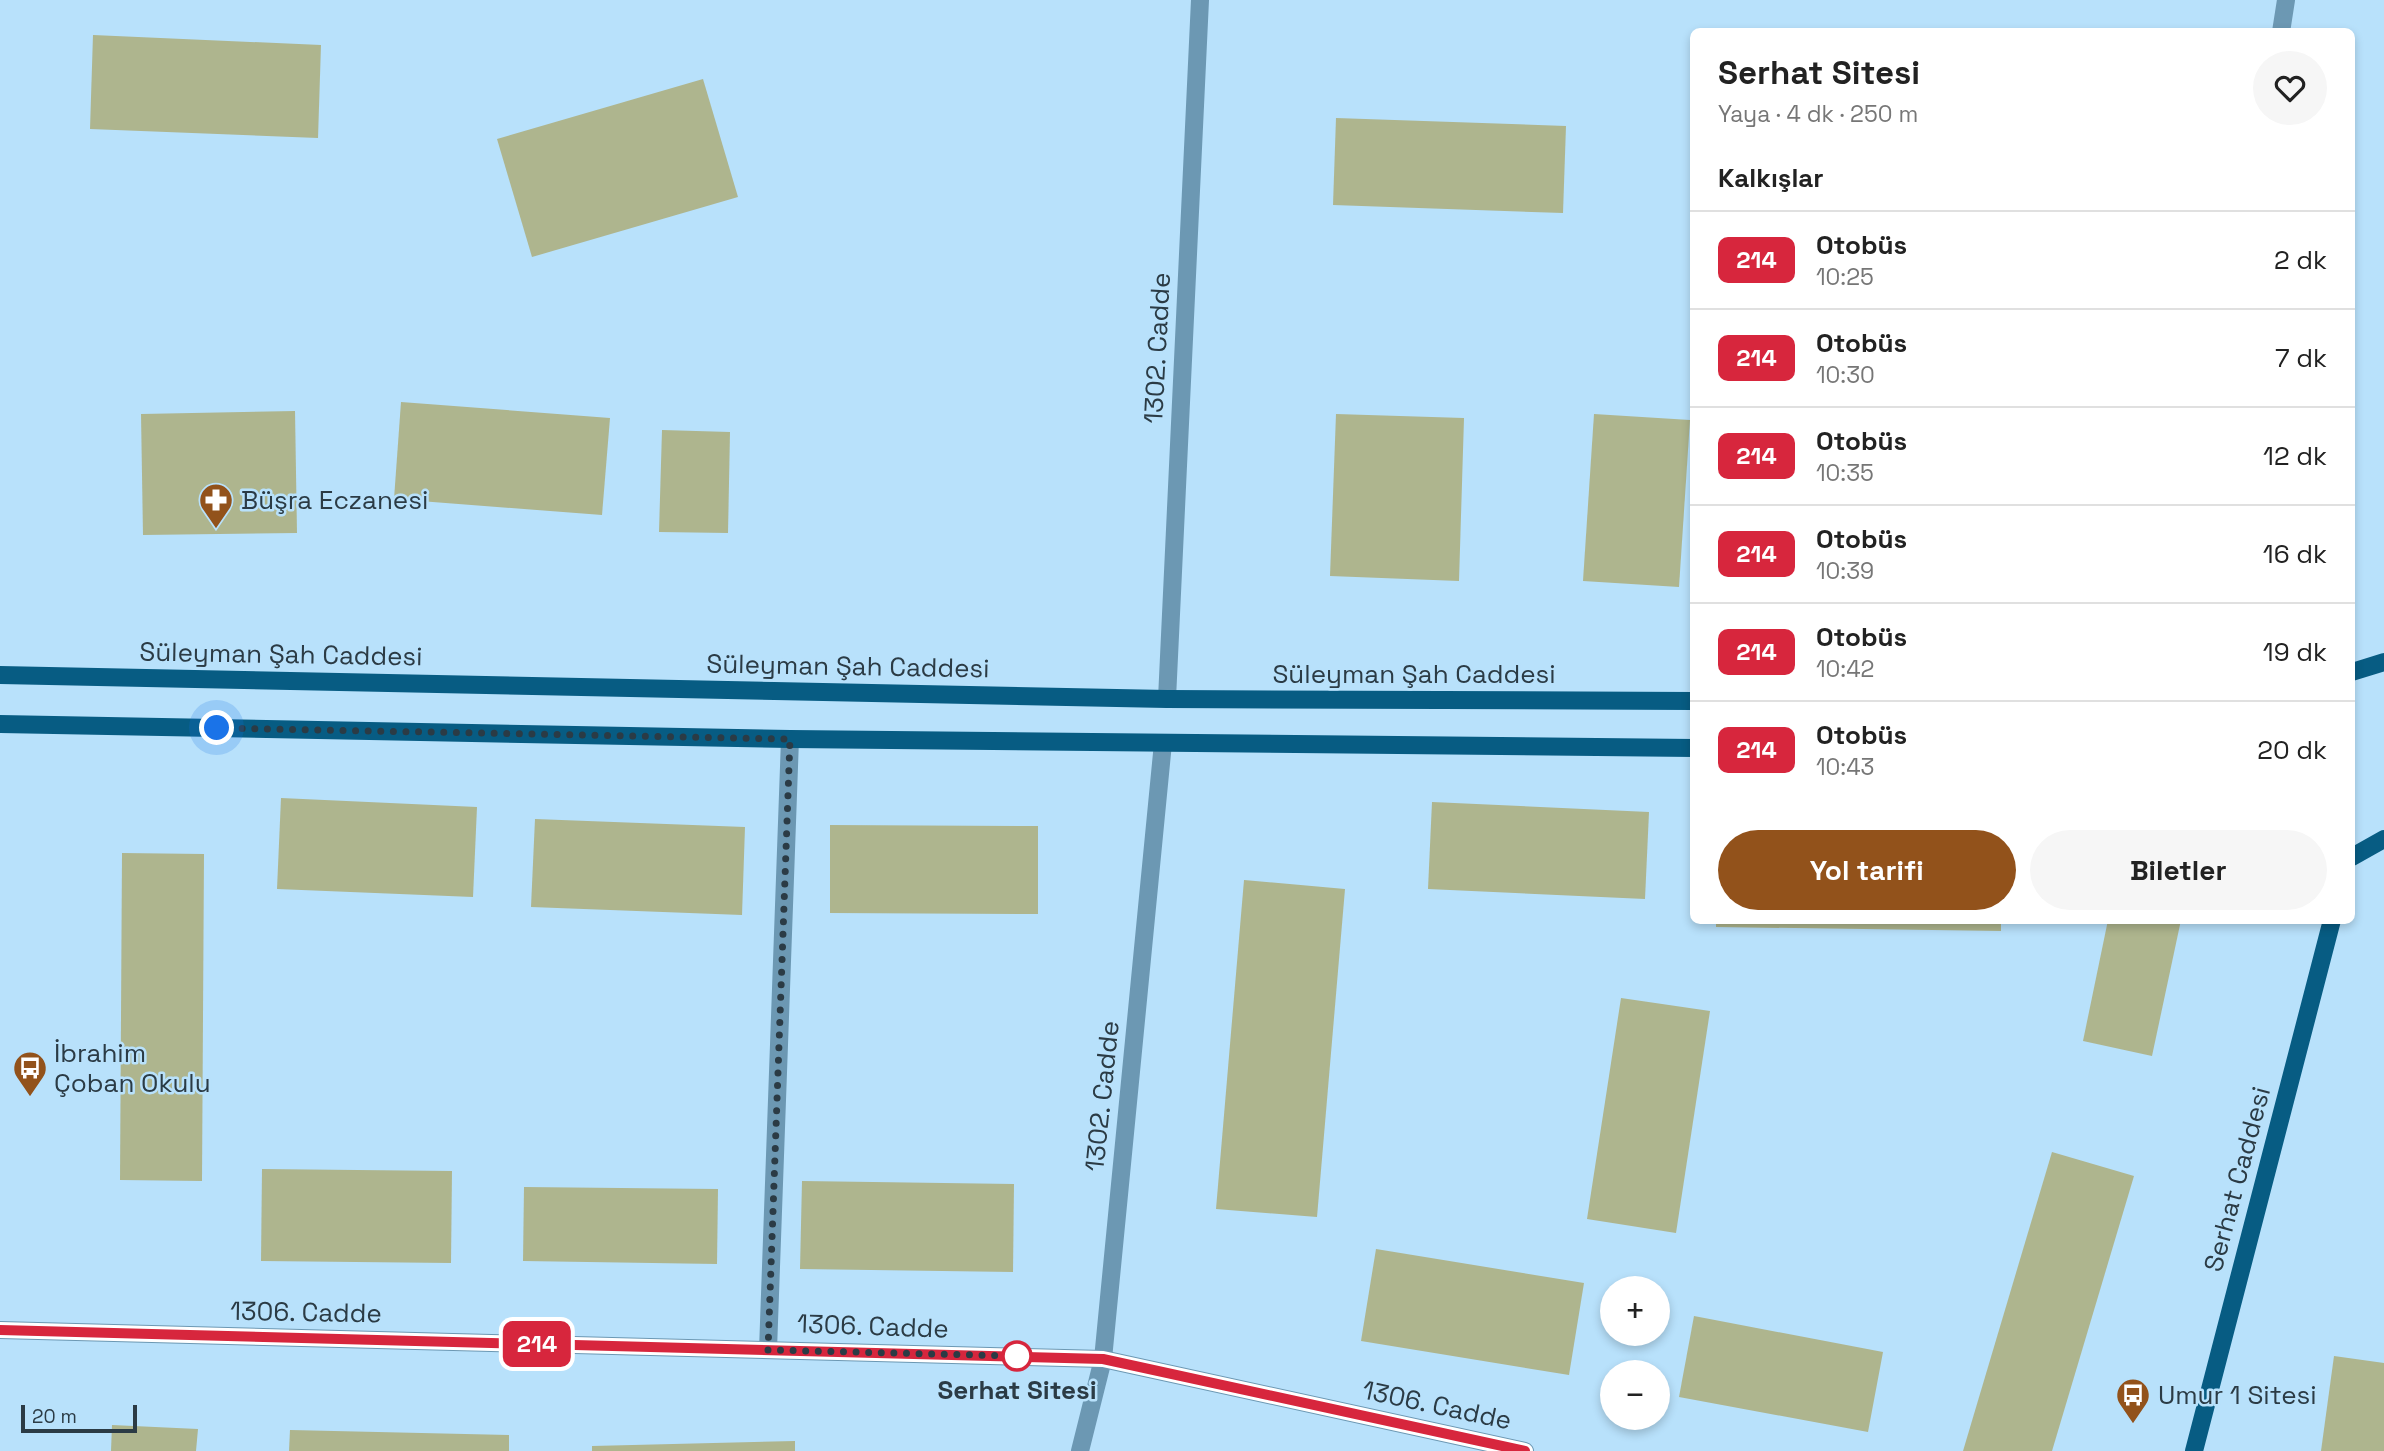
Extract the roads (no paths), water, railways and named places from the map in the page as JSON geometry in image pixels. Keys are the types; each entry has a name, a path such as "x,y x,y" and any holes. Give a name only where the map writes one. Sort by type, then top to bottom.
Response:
{"main road":[{"path":"2355,684 2368,667"},
{"name":"Süleyman Şah Caddesi","path":"0,675 1167,699 1690,702"},
{"path":"0,724 790,739 1690,748"},
{"path":"2355,855 2384,839"},
{"name":"Serhat Caddesi","path":"2194,1451 2331,924"}],"street":[{"name":"1302. Cadde","path":"1167,699 1200,0"},
{"path":"2282,28 2286,0"},
{"path":"768,1350 790,739"},
{"name":"1302. Cadde","path":"1080,1451 1103,1359 1163,743"},
{"name":"1306. Cadde","path":"0,1330 1103,1359 1525,1451"}],"place":[{"name":"Büşra Eczanesi","path":"216,530"},
{"name":"İbrahim Çoban Okulu","path":"30,1098"},
{"name":"Serhat Sitesi","path":"1017,1356"},
{"name":"Umur 1 Sitesi","path":"2133,1425"}]}
